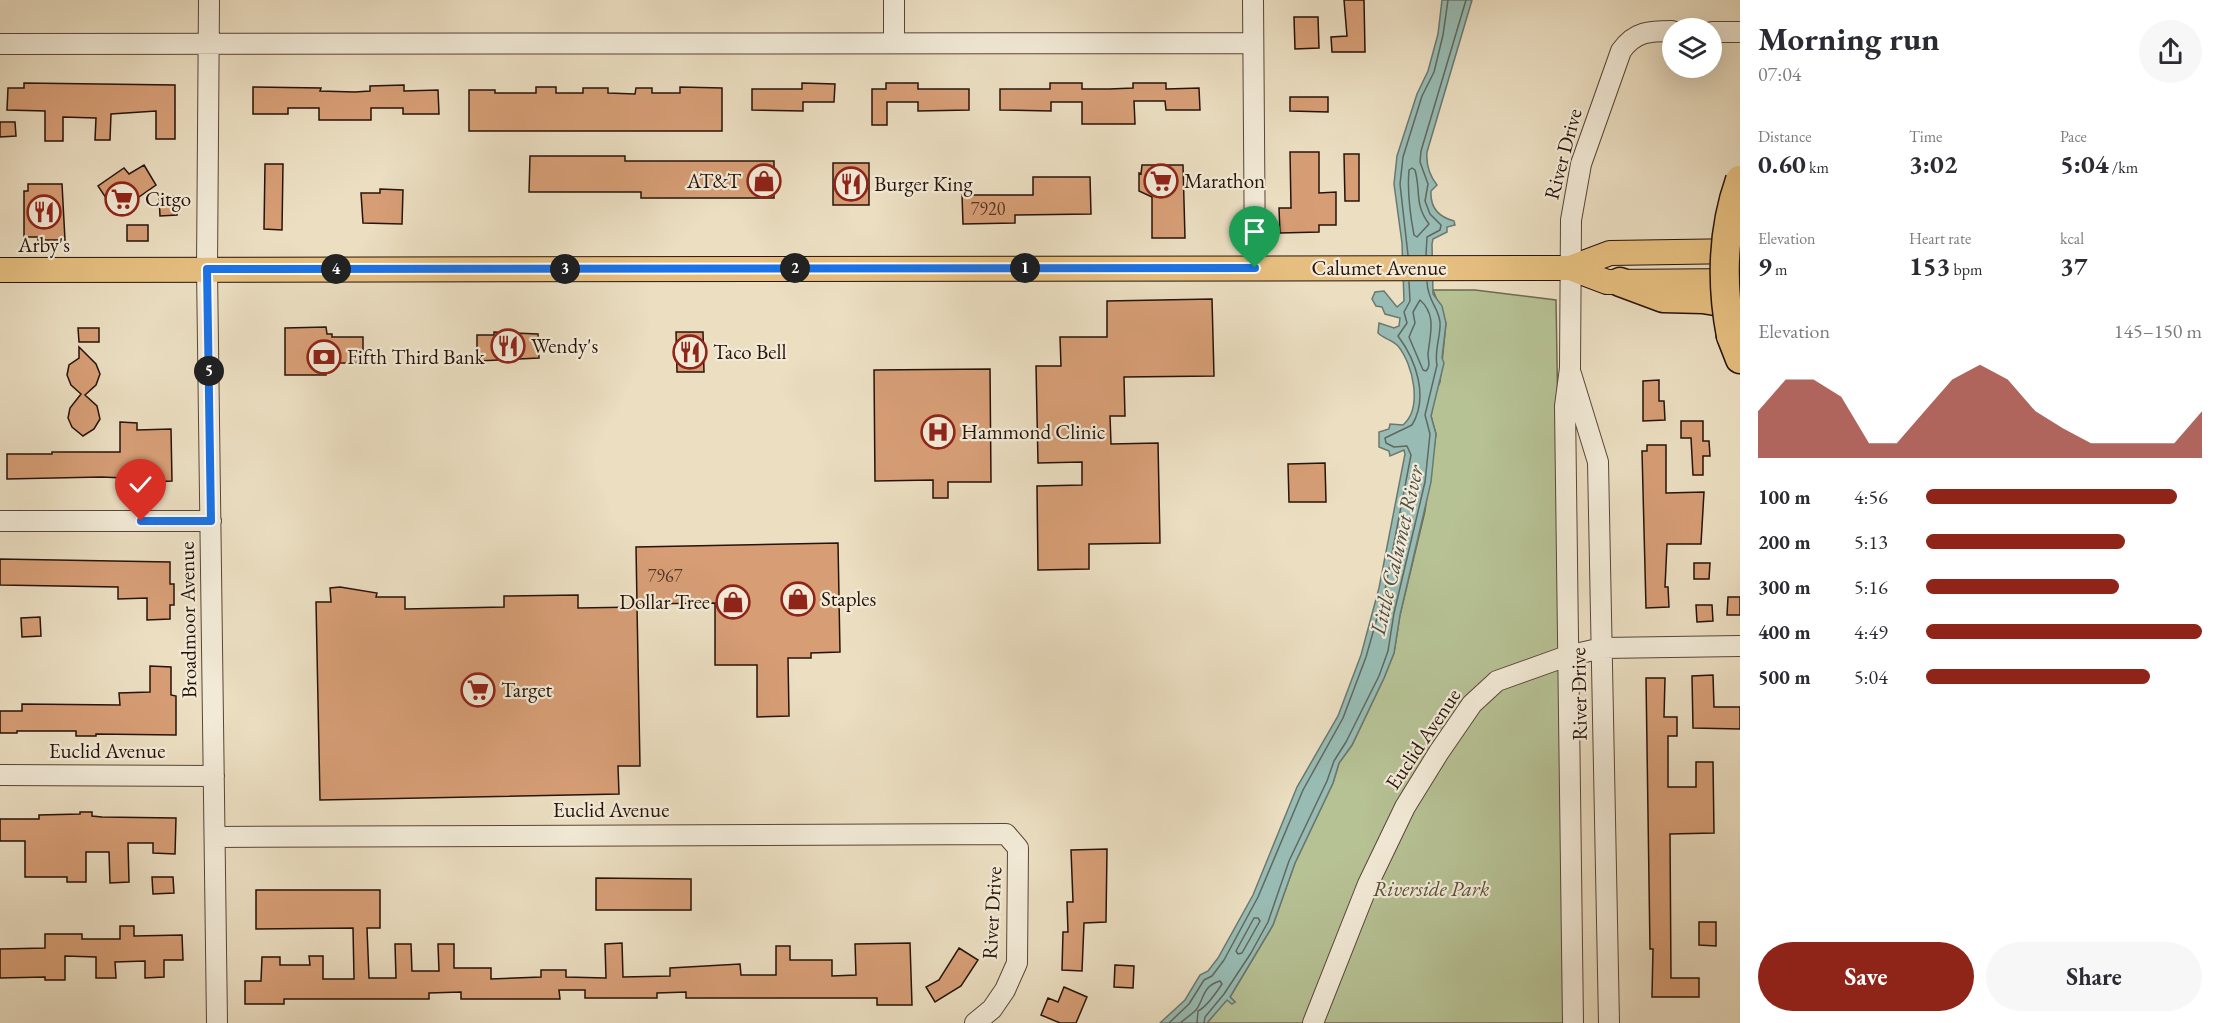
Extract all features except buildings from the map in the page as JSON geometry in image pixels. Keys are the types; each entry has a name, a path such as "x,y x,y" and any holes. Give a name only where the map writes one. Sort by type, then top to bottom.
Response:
{"highway":[{"path":"1736,348 1724,289 1728,223 1740,180"},
{"path":"1620,282 1663,298 1703,299 1740,305"}],"main road":[{"name":"Calumet Avenue","path":"0,270 1570,268 1610,253 1739,250"},
{"name":"Calumet Avenue","path":"1570,268 1607,282 1740,281"}],"street":[{"name":"Broadmoor Avenue","path":"209,0 207,269 217,1023"},
{"path":"894,0 894,43"},
{"path":"1253,0 1255,268"},
{"name":"River Drive","path":"1573,1023 1565,406 1570,368 1571,220 1581,164 1621,51 1628,40 1639,34 1662,32"},
{"path":"1722,32 1740,32"},
{"path":"0,45 1253,43"},
{"name":"River Drive","path":"1570,368 1598,462 1609,1023"},
{"path":"0,521 211,521"},
{"name":"Euclid Avenue","path":"1313,1023 1368,884 1405,807 1438,752 1473,704 1497,681 1567,656 1602,648 1740,646"},
{"name":"Euclid Avenue","path":"0,775 214,776"},
{"name":"River Drive","path":"975,1023 992,1009 1005,990 1017,963 1018,848 1006,834"},
{"name":"Euclid Avenue","path":"215,837 1006,834"}],"green space":[{"name":"Riverside Park","path":"1433,290 1475,290 1556,300 1568,1023 1207,1023 1227,999 1234,1001 1230,997 1273,925 1295,863 1333,783 1339,763 1352,745 1394,653 1400,615 1425,511 1436,434 1431,416 1435,393 1440,382 1446,323"}],"water":[{"name":"Little Calumet River","path":"1442,0 1472,0 1427,152 1429,169 1437,185 1431,191 1432,202 1440,214 1454,221 1455,225 1447,227 1447,232 1433,239 1432,244 1433,294 1442,306 1446,323 1442,358 1444,363 1431,416 1436,434 1431,482 1400,615 1394,653 1352,745 1339,763 1333,783 1295,863 1273,925 1230,997 1235,1002 1232,1004 1227,1000 1207,1023 1160,1023 1185,1000 1200,975 1208,971 1218,958 1253,895 1297,787 1338,716 1361,655 1379,588 1405,454 1404,450 1390,456 1389,451 1379,447 1379,432 1389,429 1390,424 1403,425 1413,408 1414,397 1411,374 1403,354 1396,344 1378,333 1379,323 1394,328 1399,326 1400,318 1385,314 1382,307 1376,306 1372,299 1375,292 1384,291 1397,307 1404,301 1402,243 1394,184 1397,156 1417,94 1428,71 1438,34"}],"place":[{"name":"AT&T","path":"764,181"},
{"name":"Marathon","path":"1161,181"},
{"name":"Burger King","path":"851,184"},
{"name":"Citgo","path":"122,199"},
{"name":"Arby's","path":"44,212"},
{"name":"Wendy's","path":"508,346"},
{"name":"Taco Bell","path":"690,352"},
{"name":"Fifth Third Bank","path":"324,357"},
{"name":"Hammond Clinic","path":"938,432"},
{"name":"Staples","path":"798,599"},
{"name":"Dollar Tree","path":"733,602"},
{"name":"Target","path":"478,690"}],"route":[{"path":"141,521 211,521 207,269 1255,268"}]}
